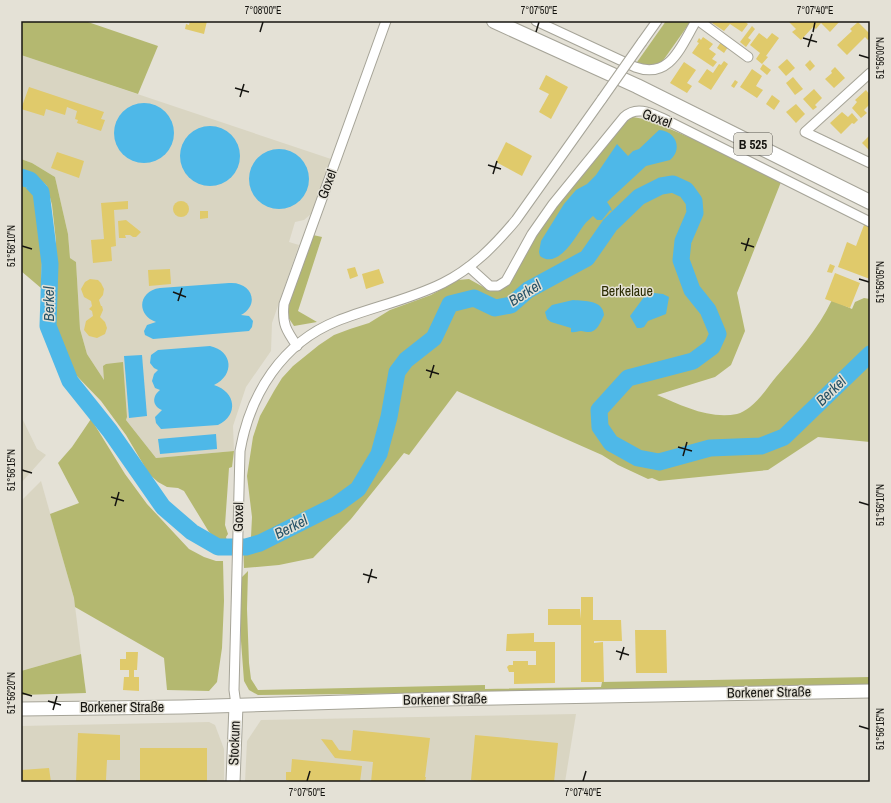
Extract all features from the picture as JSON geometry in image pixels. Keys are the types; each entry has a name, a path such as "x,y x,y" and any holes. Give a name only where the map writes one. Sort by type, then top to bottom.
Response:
{"main road":[{"name":"B 525","path":"494,21 637,86 870,202"}],"street":[{"name":"Goxel","path":"297,346 286,330 282,319 284,304 386,21"},
{"path":"536,21 644,70 650,71 667,65 698,21 748,57"},
{"name":"Goxel","path":"236,705 234,690 240,451 248,418 255,400 266,381 282,361 297,346 315,332 334,322 415,295 444,282 469,267 486,253 516,220 657,21"},
{"path":"870,73 805,132 870,163"},
{"name":"Goxel","path":"469,267 490,286 498,286 506,280 532,234 553,204 624,116 629,112 638,110 648,112 662,118 870,222"},
{"name":"Borkener Straße","path":"21,708 236,705 594,695 870,690"},
{"name":"Stockum","path":"233,782 236,705"}],"shaded area":[{"path":"21,55 331,159 311,214 304,220 295,222 289,242 299,245 272,323 271,351 246,387 233,426 234,451 156,458 126,420 127,417 105,379 104,380 87,354 80,329 76,262 70,258 68,234 55,177 32,163 21,159"},
{"path":"21,416 37,449 46,455 21,483"},
{"path":"41,481 74,598 81,654 21,671 21,501"},
{"path":"576,714 565,782 245,782 247,741 261,720"},
{"path":"209,722 215,725 224,749 224,782 21,782 21,726"}],"green space":[{"path":"21,21 85,21 158,46 138,94 21,55"},
{"path":"666,21 691,21 662,62 650,66 635,65"},
{"name":"Berkelaue","path":"633,117 649,120 698,141 781,182 737,293 745,331 731,365 715,377 657,395 686,407 706,413 727,415 740,413 750,407 764,393 814,331 832,300 852,309 855,302 864,298 870,299 870,442 818,437 768,470 659,481 652,478 648,479 618,465 602,455 457,391 409,455 404,453 351,519 313,558 279,565 244,568 243,542 251,537 252,517 247,476 253,437 260,416 282,378 293,366 334,335 369,323 390,310 431,295 458,280 469,279 485,288 496,291 506,285 537,231 622,123"},
{"path":"21,159 32,163 55,177 68,234 70,258 76,262 80,329 87,354 104,380 103,366 106,364 123,362 126,420 156,458 234,451 232,467 229,468 225,525 228,534 226,537 227,541 217,539 209,532 184,491 178,488 167,487 158,482 149,474 126,435 101,401 74,373 54,321 56,241 52,205 47,186 21,169"},
{"path":"21,185 29,189 34,194 39,205 41,215 41,288 21,271"},
{"path":"313,235 322,237 298,311 317,322 294,326 288,317 286,310"},
{"path":"91,419 125,474 147,504 189,549 204,557 216,561 223,561 224,601 222,648 217,682 209,691 167,690 164,658 75,607 74,598 50,514 79,503 58,463 72,447"},
{"path":"248,571 247,609 249,663 251,679 258,690 485,685 485,689 601,687 602,682 870,677 870,684 444,693 258,695 249,690 244,681 241,641 241,578"},
{"path":"81,654 86,693 21,695 21,671"}],"water":[{"path":"144,103 160,108 165,112 169,117 174,133 169,149 165,154 160,158 144,163 128,158 123,154 119,149 114,133 119,117 123,112 128,108"},
{"path":"210,126 226,131 231,135 235,140 240,156 235,172 231,177 226,181 210,186 194,181 189,177 185,172 180,156 185,140 189,135 194,131"},
{"path":"659,130 670,134 676,141 677,146 674,156 670,160 646,166 607,202 612,211 610,210 602,220 597,220 593,216 587,221 566,250 560,255 553,259 547,259 540,256 539,252 541,241 564,204 576,190 587,184 596,175 617,144 628,156 633,151 639,149"},
{"path":"279,149 295,154 300,158 304,163 309,179 304,195 300,200 295,204 279,209 263,204 258,200 254,195 249,179 254,163 258,158 263,154"},
{"path":"237,283 243,286 248,289 251,294 251,305 241,315 249,316 253,321 252,327 249,331 153,339 145,335 144,331 147,325 156,322 145,314 142,304 147,294 153,290 160,288"},
{"path":"654,293 663,294 669,297 666,314 648,321 644,327 637,328 630,316 644,297"},
{"path":"573,300 593,302 600,306 604,315 596,329 590,332 571,332 571,328 551,322 547,319 545,312 552,305"},
{"path":"210,346 218,349 227,358 228,370 221,381 214,385 221,388 230,398 232,410 229,416 225,421 218,425 161,429 156,423 155,417 162,410 156,406 154,401 157,392 160,390 155,388 152,381 154,374 158,370 150,363 151,355 158,350"},
{"path":"142,355 147,416 129,418 124,356"},
{"path":"216,434 217,449 160,454 158,439"}],"building":[{"path":"190,21 207,21 204,34 185,29 186,24 189,25"},
{"path":"714,21 744,21 748,24 742,32 730,24 724,31 712,23"},
{"path":"788,21 840,21 830,32 821,23 816,29 813,27 801,40 792,32 796,29"},
{"path":"858,22 869,33 870,32 870,38 868,40 865,37 847,55 837,45 852,31 850,29"},
{"path":"752,26 755,29 748,38 751,40 746,47 740,42"},
{"path":"759,33 767,39 772,33 779,38 762,64 756,59 760,53 750,45"},
{"path":"703,37 713,44 709,49 716,54 712,59 717,62 713,67 692,53 699,43 697,42 699,38 701,40"},
{"path":"721,42 728,47 724,53 717,48"},
{"path":"787,59 795,68 786,76 778,67"},
{"path":"810,60 815,66 810,71 805,65"},
{"path":"724,61 728,64 711,90 698,82 707,69 713,73 719,64 721,65"},
{"path":"684,62 696,70 687,83 692,86 687,93 670,83"},
{"path":"763,64 771,70 767,75 760,69"},
{"path":"835,67 845,78 834,88 825,79 832,73 831,71"},
{"path":"752,69 762,76 756,86 763,90 757,98 740,87"},
{"path":"546,75 568,87 551,119 539,112 549,94 539,89"},
{"path":"793,77 803,89 795,95 786,83"},
{"path":"735,80 738,82 734,88 731,86"},
{"path":"29,87 104,112 101,119 105,120 101,131 77,123 78,120 75,119 77,111 67,107 65,115 46,109 44,116 21,109"},
{"path":"814,89 822,98 815,105 817,107 813,110 803,99"},
{"path":"866,90 870,95 870,104 864,110 867,113 861,118 852,108 857,102 855,100"},
{"path":"772,95 780,101 774,110 766,104"},
{"path":"796,104 805,114 796,123 786,112"},
{"path":"842,112 848,117 852,113 858,120 854,124 852,123 841,134 830,123"},
{"path":"870,135 870,151 862,143"},
{"path":"506,142 532,156 522,176 496,162"},
{"path":"57,152 84,161 79,178 51,168"},
{"path":"128,201 128,209 114,210 116,246 111,247 112,261 93,263 91,240 104,239 101,203"},
{"path":"181,201 187,203 189,209 187,215 181,217 175,215 173,209 175,203"},
{"path":"200,211 208,211 208,218 200,219"},
{"path":"126,220 141,232 136,237 125,235 126,238 119,238 118,221"},
{"path":"864,225 870,227 870,279 838,267 847,242 856,246"},
{"path":"830,264 835,266 832,273 827,272"},
{"path":"355,267 358,276 350,279 347,269"},
{"path":"170,269 171,284 149,286 148,270"},
{"path":"379,269 384,283 366,289 362,274"},
{"path":"835,273 860,283 850,308 825,299"},
{"path":"90,279 98,280 104,289 103,295 99,300 103,310 100,317 105,322 107,328 105,334 97,338 89,336 84,330 86,321 93,316 92,311 89,309 92,306 91,301 84,297 81,289 85,282"},
{"path":"581,597 593,597 593,620 621,620 622,641 594,641 594,643 603,642 604,682 581,682 581,625 548,625 548,609 580,609 581,619"},
{"path":"635,630 666,630 667,673 636,673"},
{"path":"534,633 534,642 555,642 555,683 514,684 514,672 509,672 507,667 509,665 513,665 513,661 528,661 528,665 536,665 536,651 506,651 507,634"},
{"path":"126,652 138,652 137,670 134,670 134,677 139,677 139,691 123,690 124,677 129,677 129,670 120,670 120,659 126,659"},
{"path":"353,730 430,738 425,782 371,782 373,762 335,758 321,739 332,740 339,750 351,751"},
{"path":"78,733 120,735 120,760 107,760 106,780 114,782 76,782"},
{"path":"475,735 558,743 554,782 490,782 471,780"},
{"path":"140,748 207,748 207,782 140,782"},
{"path":"292,759 362,766 360,782 290,782 286,780 286,772 291,772"},
{"path":"49,768 51,782 21,782 21,770"}],"waterway":[{"name":"Berkel","path":"21,177 30,180 41,192 50,264 48,326 70,381 110,431 163,507 192,532 218,547 246,547 260,543 336,505 358,489 379,454 389,417 397,372 406,360 434,338 450,304 474,298 495,308 511,305 528,290 587,258 610,225 639,197 661,186 673,184 686,190 694,201 695,213 683,241 681,260 692,290 708,310 718,334 712,347 693,361 628,378 599,410 600,427 611,443 638,458 659,462 710,448 761,446 784,437 870,354"}]}
